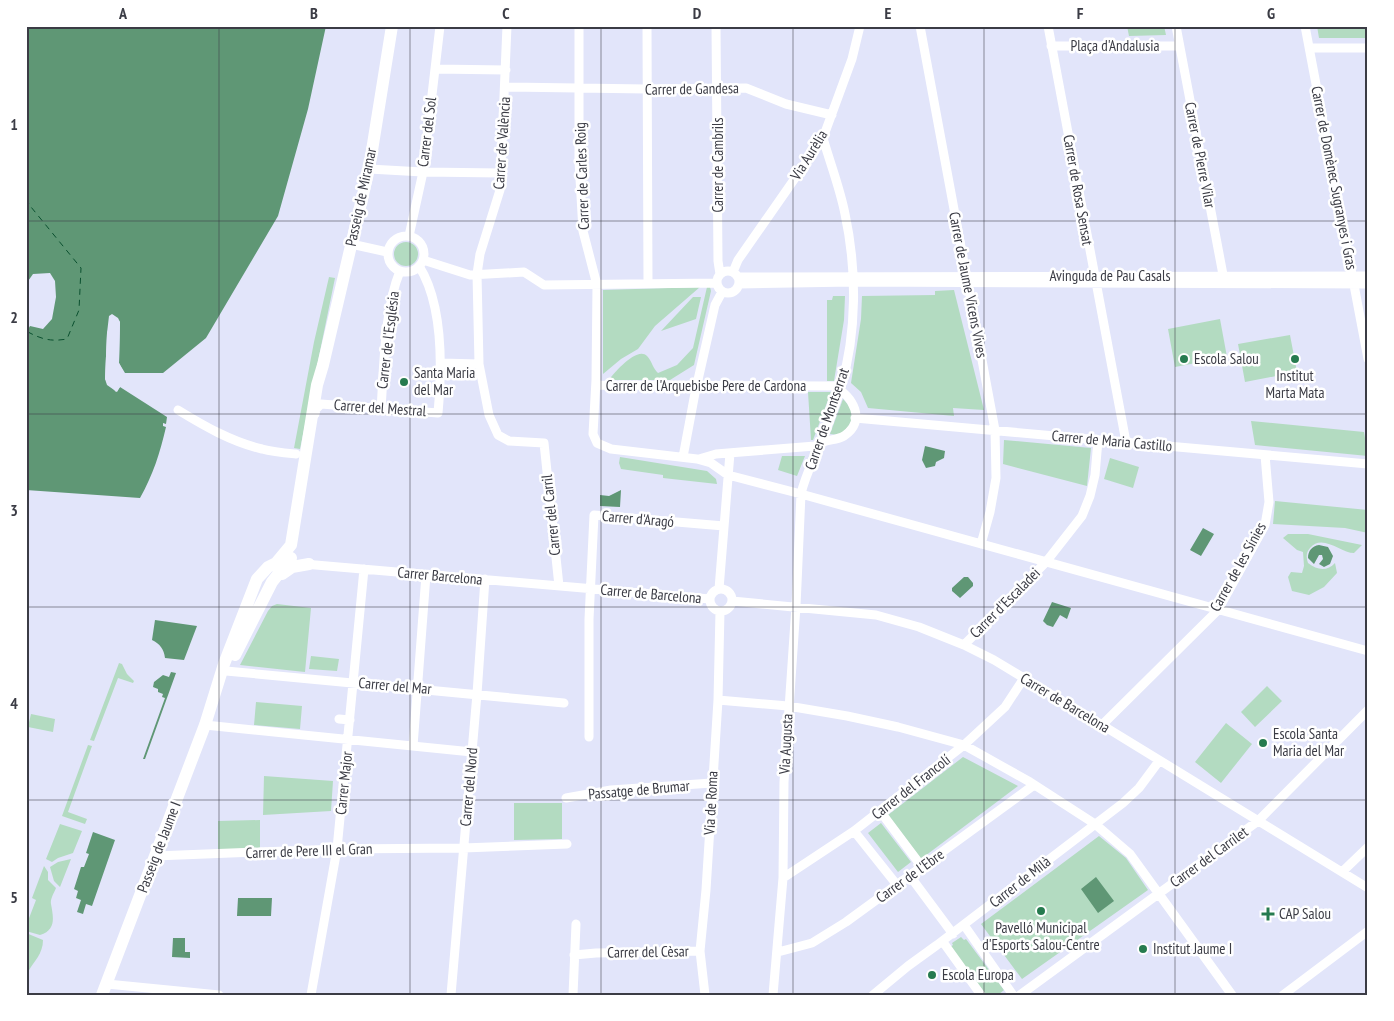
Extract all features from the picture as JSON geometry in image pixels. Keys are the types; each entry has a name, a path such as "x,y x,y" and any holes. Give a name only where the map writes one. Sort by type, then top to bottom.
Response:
{"street":[{"name":"Passeig de Miramar","path":"282,563 291,545 317,385 369,169 392,26"},
{"name":"Carrer del Sol","path":"409,236 423,172 440,26"},
{"name":"Carrer de València","path":"507,26 500,190 480,254 477,274 479,364 489,415 498,435 509,441 544,444"},
{"name":"Carrer de Carles Roig","path":"579,26 579,161 583,231 597,285 596,385 593,434 597,443 611,449 683,457"},
{"path":"647,26 648,283"},
{"name":"Carrer de Cambrils","path":"716,26 718,278"},
{"name":"Via Aurèlia","path":"737,278 738,260 823,138 852,59 860,26"},
{"name":"Carrer de Jaume Vicens Vives","path":"920,26 995,430 996,478 982,544"},
{"name":"Carrer de Rosa Sensat","path":"1048,26 1126,442"},
{"name":"Carrer de Pierre Vilar","path":"1176,26 1224,279"},
{"name":"Carrer de Domènec Sugranyes i Gras","path":"1305,26 1368,359"},
{"name":"Plaça d'Andalusia","path":"1052,46 1179,46"},
{"path":"1310,48 1368,48"},
{"path":"435,69 506,70"},
{"name":"Carrer de Gandesa","path":"505,87 647,90 748,89 786,104 832,115"},
{"name":"Carrer de Montserrat","path":"801,494 803,483 822,442 840,389 849,353 852,316 853,279 845,213 823,138"},
{"path":"369,169 501,173"},
{"path":"479,364 441,363 432,297 421,263 423,248 420,242 409,236 401,236 395,239 387,252 388,259 391,265 400,271 408,272 421,263 470,275 524,272 544,285 597,285 718,278 726,271 737,278 732,292 722,292"},
{"path":"351,244 387,252"},
{"name":"Carrer de l'Església","path":"381,409 389,315 400,271"},
{"name":"Avinguda de Pau Casals","path":"1353,280 1368,276"},
{"path":"718,278 719,290 722,292"},
{"name":"Avinguda de Pau Casals","path":"737,278 1353,280 1368,284"},
{"path":"722,292 715,305 683,457 711,463 728,475 1368,652"},
{"name":"Carrer del Mestral","path":"320,405 438,413 441,363"},
{"name":"Passeig de Miramar","path":"282,563 296,550 320,405 323,366"},
{"name":"Carrer de l'Arquebisbe Pere de Cardona","path":"596,385 834,386 840,389"},
{"path":"697,459 716,454 815,446 844,435 851,428 855,418 854,404 840,389"},
{"name":"Passeig de Miramar","path":"308,440 312,436 316,409 320,405"},
{"path":"178,410 203,425 241,443 263,450 296,454"},
{"name":"Carrer de Maria Castillo","path":"855,418 1368,464"},
{"name":"Carrer d'Escaladei","path":"964,645 1046,562 1082,516 1090,496 1095,475 1098,440"},
{"name":"Carrer del Carril","path":"544,444 559,586"},
{"path":"719,589 730,453"},
{"name":"Carrer de les Sínies","path":"1102,725 1218,610 1265,525 1269,502 1265,455"},
{"name":"Passeig de Miramar","path":"295,514 299,508 304,476 309,470"},
{"name":"Via Augusta","path":"773,995 783,878 784,782 796,606 801,494"},
{"name":"Passeig de Miramar","path":"295,514 297,517 295,531 297,540"},
{"name":"Carrer d'Aragó","path":"592,589 594,515 724,526"},
{"name":"Carrer Barcelona","path":"282,563 592,589"},
{"name":"Passeig de Jaume I","path":"104,989 205,725 224,664 257,579 262,571 282,563"},
{"name":"Passeig de Jaume I","path":"214,698 282,563"},
{"path":"229,669 283,573 292,567 309,564"},
{"name":"Carrer Major","path":"311,995 337,849 364,569"},
{"path":"412,746 426,574"},
{"name":"Carrer del Nord","path":"451,995 478,694 485,580"},
{"name":"Passeig de Jaume I","path":"229,669 227,661 250,609 253,589"},
{"path":"589,737 592,589"},
{"name":"Carrer de Barcelona","path":"592,589 710,599"},
{"path":"719,589 728,592 732,601 729,607 720,611 712,606 710,599 714,591 719,589"},
{"name":"Carrer de Barcelona","path":"732,601 861,612 891,618 964,645 1024,678 1368,888"},
{"name":"Via de Roma","path":"705,995 700,952 706,890 718,700 720,611"},
{"name":"Carrer del Mar","path":"229,669 564,703"},
{"name":"Carrer del Francolí","path":"783,878 880,812 964,745 1005,707 1024,678"},
{"path":"718,700 788,706 881,723 964,745 1034,784 1095,824 1130,854 1232,995"},
{"name":"Carrer del Carrilet","path":"1020,995 1258,821 1368,710"},
{"path":"339,719 350,720"},
{"path":"205,725 472,752"},
{"name":"Carrer de Milà","path":"872,995 1088,832 1139,788 1159,760"},
{"name":"Passatge de Brumar","path":"566,798 611,790 712,783"},
{"name":"Carrer de l'Ebre","path":"778,952 812,943 846,922 1034,784"},
{"path":"880,812 922,867"},
{"path":"854,831 897,885"},
{"path":"463,848 567,844"},
{"path":"1342,872 1368,847"},
{"name":"Carrer de Pere III el Gran","path":"155,856 337,849 463,848"},
{"path":"910,876 953,934"},
{"path":"573,995 576,924"},
{"path":"964,925 1013,995"},
{"path":"1282,995 1368,931"},
{"path":"943,942 981,995"},
{"name":"Carrer del Cèsar","path":"574,955 700,952"},
{"path":"104,989 219,995"}],"shaded area":[{"path":"26,26 326,26 308,109 278,216 206,338 163,373 125,373 119,363 120,322 113,315 107,333 105,379 116,392 120,387 167,417 166,424 163,423 163,426 166,427 159,455 140,498 26,490 26,333 30,326 43,329 52,319 56,297 55,281 50,273 33,274 26,284"},
{"path":"1127,26 1164,26 1166,35 1129,36"},
{"path":"1317,26 1368,26 1368,38 1319,38"},
{"path":"406,242 414,246 418,254 414,262 406,266 398,262 394,254 398,246"},
{"path":"329,277 335,278 300,449 294,448 314,342"},
{"path":"700,287 655,326 638,349 621,359 603,374 603,290"},
{"path":"707,287 710,287 711,291 694,365 670,380 609,380 626,362 638,355 643,354 647,356 658,373 677,365 693,348"},
{"path":"954,290 984,410 953,408 954,416 868,408 861,392 851,383 861,319 862,296 935,295 935,291"},
{"path":"833,296 845,296 844,320 834,381 827,381 827,300 832,300"},
{"path":"693,297 701,297 696,319 661,331"},
{"path":"1220,319 1227,357 1175,367 1168,329"},
{"path":"1290,335 1297,372 1245,382 1238,344"},
{"path":"808,392 831,392 813,440 811,440"},
{"path":"843,399 852,414 851,422 839,435 830,434"},
{"path":"1251,421 1364,432 1368,456 1255,445"},
{"path":"1004,440 1091,448 1087,486 1003,464"},
{"path":"925,446 945,451 944,458 936,462 935,466 926,468 922,460"},
{"path":"782,456 805,456 797,476 778,470"},
{"path":"620,457 707,471 716,479 717,484 663,478 663,475 621,469"},
{"path":"1110,458 1139,467 1133,488 1104,479"},
{"path":"621,490 620,507 600,506 600,495 609,496"},
{"path":"1275,501 1368,510 1368,533 1345,528 1273,524"},
{"path":"1203,528 1214,534 1201,556 1190,550"},
{"path":"1288,534 1308,534 1362,545 1354,553 1320,542 1310,548 1307,555 1308,563 1325,569 1335,563 1337,573 1324,587 1309,595 1292,591 1288,577 1291,572 1302,573 1304,566 1303,552 1297,550 1283,538"},
{"path":"1319,545 1328,547 1333,556 1330,564 1324,567 1319,564 1323,559 1322,555 1319,555 1314,564 1308,558 1311,549"},
{"path":"964,577 968,577 973,586 960,598 952,591 952,588"},
{"path":"1052,602 1071,608 1067,619 1060,615 1053,627 1043,621"},
{"path":"277,604 311,608 305,672 240,665 268,611"},
{"path":"155,620 197,626 184,660 165,658 161,647 152,640"},
{"path":"311,656 339,659 337,671 309,669"},
{"path":"119,663 122,664 127,674 134,681 133,683 118,678 94,741 90,740"},
{"path":"171,672 176,673 145,759 143,759 165,698 162,697 163,694 158,692 158,689 153,687 154,682 163,675 169,677"},
{"path":"1267,686 1282,701 1255,727 1241,712"},
{"path":"256,702 302,706 300,729 254,725"},
{"path":"31,714 55,719 53,732 28,727"},
{"path":"1226,723 1252,744 1221,783 1195,762"},
{"path":"88,745 92,746 68,812 87,819 85,824 62,816"},
{"path":"963,757 1018,786 921,859 888,815"},
{"path":"264,776 333,781 331,811 263,815"},
{"path":"514,803 562,803 562,839 514,840"},
{"path":"260,820 260,848 218,851 218,821"},
{"path":"881,823 911,862 898,872 868,833"},
{"path":"60,824 82,831 73,853 52,862 46,859"},
{"path":"93,832 115,840 92,906 86,904 83,914 77,912 81,900 76,898 78,891 74,889 81,867 84,867 89,854 86,853"},
{"name":"Pavelló Municipal d'Esports Salou-Centre","path":"1099,836 1126,858 1148,890 1022,979 981,924"},
{"path":"71,859 60,887 54,881 50,867 58,862"},
{"path":"44,866 48,872 48,880 56,888 51,900 53,922 49,930 40,935 26,931 26,926 36,900 32,898"},
{"path":"1096,877 1114,901 1098,913 1081,889"},
{"path":"238,898 272,898 271,916 237,916"},
{"path":"26,933 43,940 40,953 28,972 26,972"},
{"path":"961,937 964,940 966,939 1004,990 998,995 986,995 950,947 953,945 952,943"},
{"path":"173,938 185,938 185,952 190,952 190,958 172,957"}],"pier":[{"path":"112,314 120,322 119,363 125,375 116,363 117,322 113,317 109,333 107,379 114,388 116,389 118,385 120,387 117,392 107,385 105,379 107,333 109,316"}],"ferry route":[{"path":"26,198 31,207 81,268 79,310 67,339 46,339 26,331"}],"place":[{"name":"Escola Salou","path":"1184,359"},
{"name":"Institut Marta Mata","path":"1295,359"},
{"name":"Santa Maria del Mar","path":"404,382"},
{"name":"Escola Santa Maria del Mar","path":"1263,743"},
{"name":"Pavelló Municipal d'Esports Salou-Centre","path":"1041,911"},
{"name":"CAP Salou","path":"1268,914"},
{"name":"Institut Jaume I","path":"1143,949"},
{"name":"Escola Europa","path":"932,975"}]}
